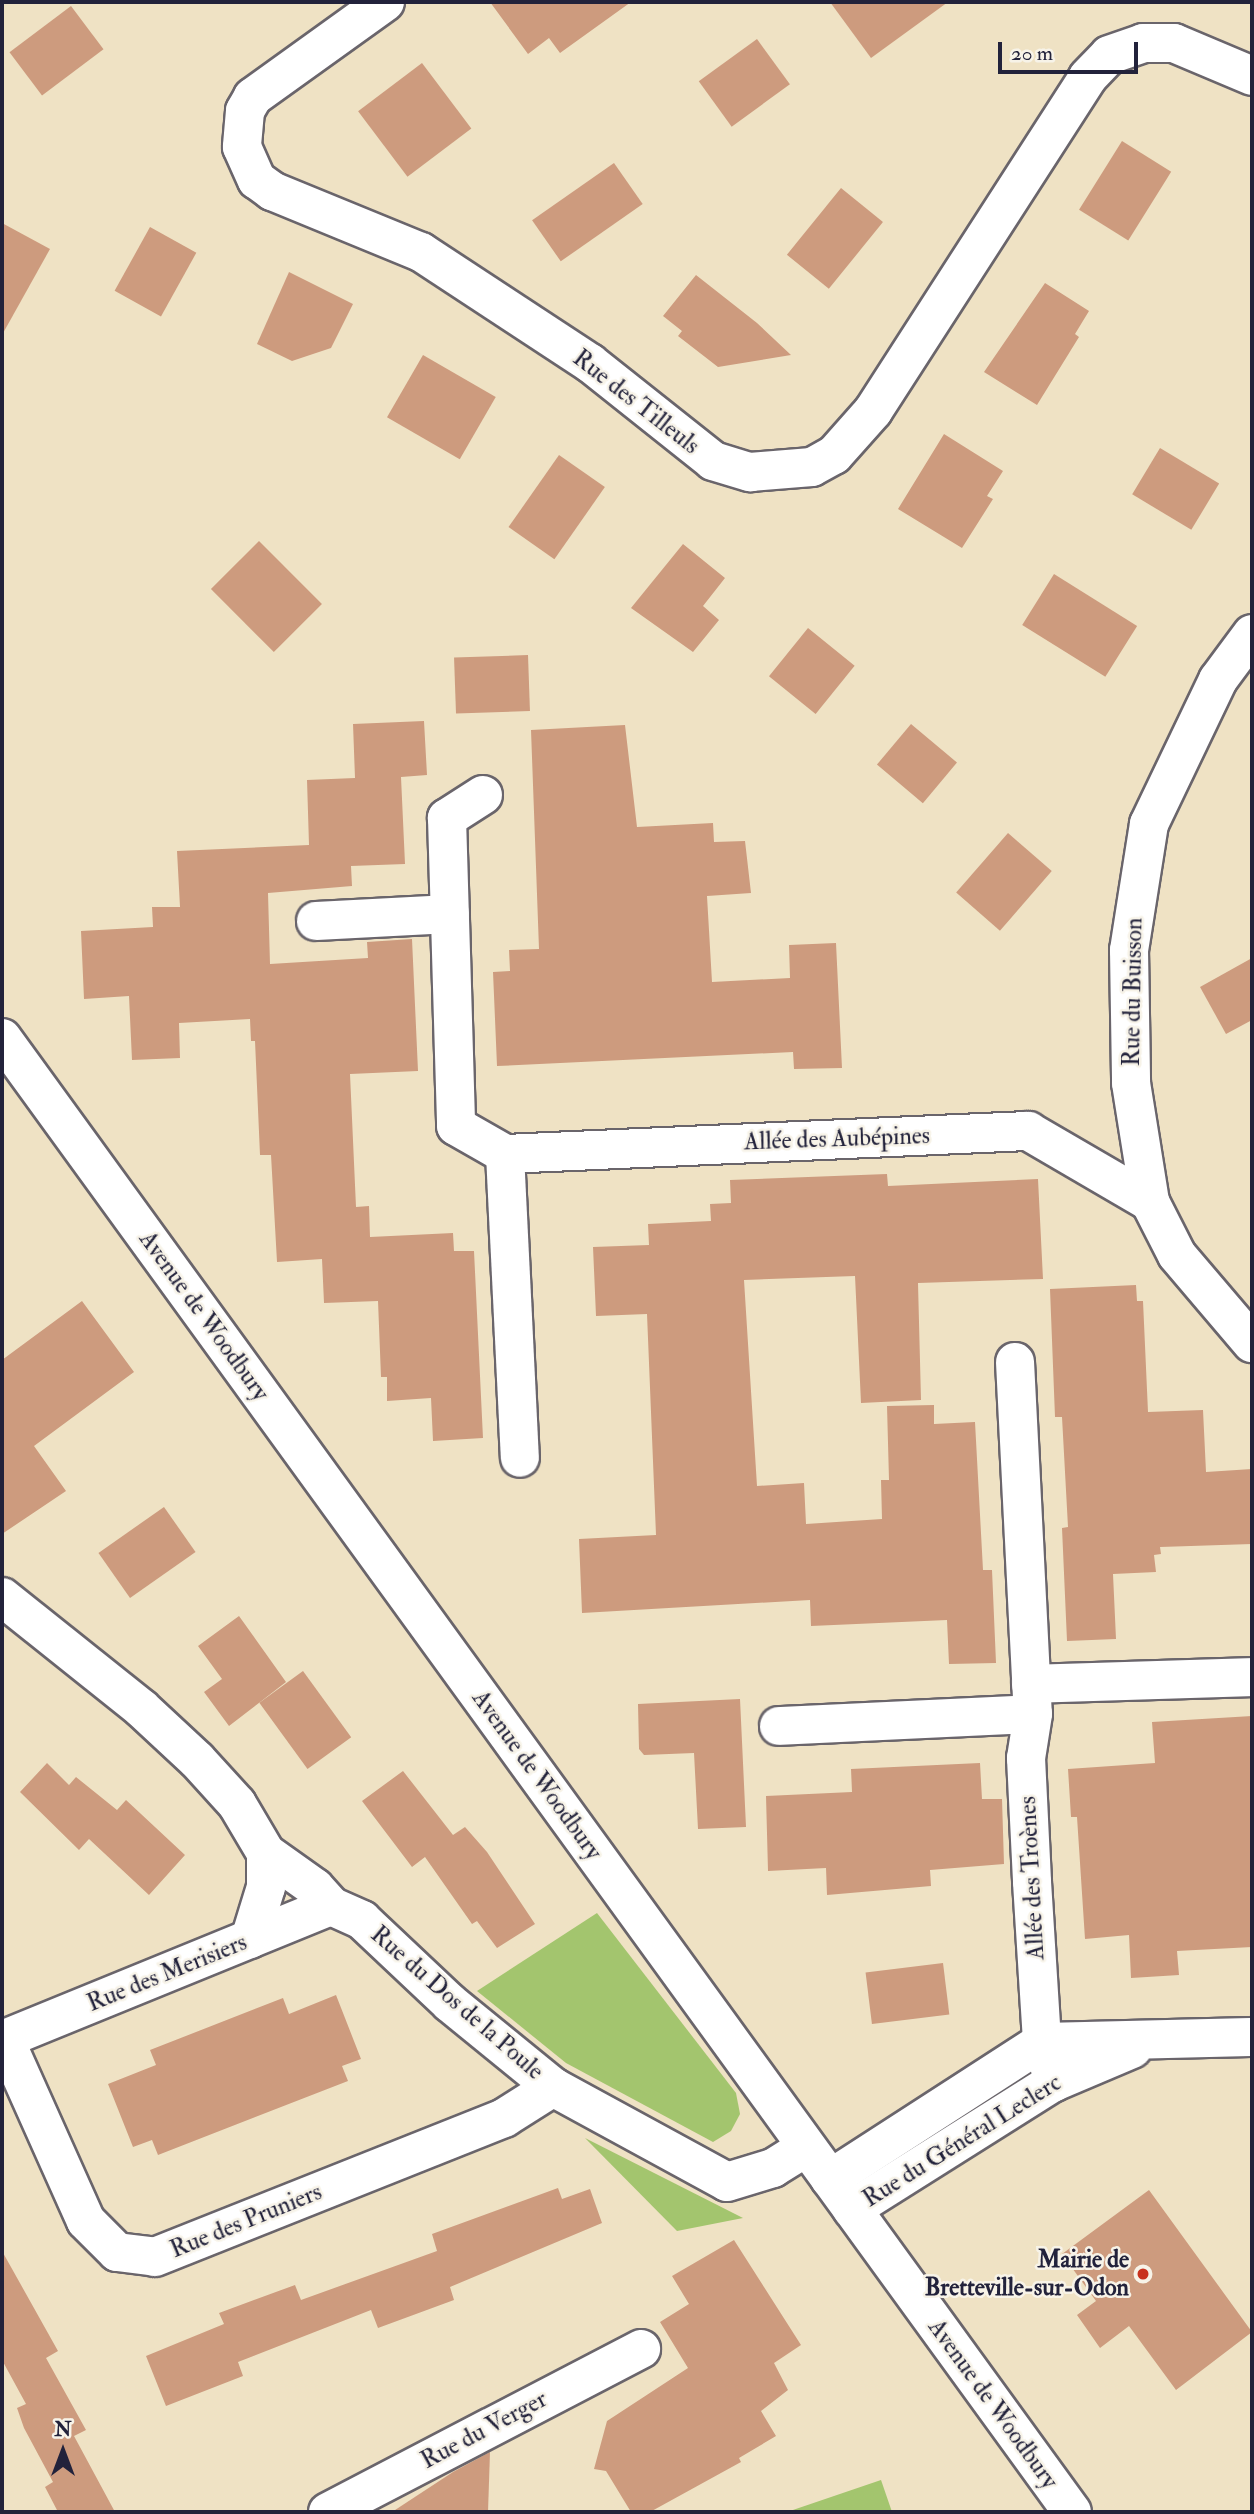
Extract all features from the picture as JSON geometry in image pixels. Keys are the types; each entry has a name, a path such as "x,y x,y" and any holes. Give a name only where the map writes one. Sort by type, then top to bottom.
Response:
{"street":[{"name":"Rue des Tilleuls","path":"385,2 253,97 244,111 242,146 257,180 272,191 421,252 590,363 713,461 750,472 812,467 834,455 873,411 1088,77 1110,55 1143,43 1174,43 1252,76"},
{"name":"Rue du Buisson","path":"1252,634 1218,680 1149,824 1137,886 1129,950 1131,1083 1150,1202 1177,1255 1252,1343"},
{"path":"484,796 447,818 456,1126 505,1154 520,1458"},
{"path":"316,921 450,914"},
{"name":"Avenue de Woodbury","path":"2,1038 1072,2512"},
{"name":"Allée des Aubépines","path":"505,1154 1028,1131 1150,1202"},
{"name":"Allée des Troènes","path":"1015,1362 1032,1699 1026,1758 1042,2042 1054,2082"},
{"name":"Rue du Dos de la Poule","path":"2,1597 141,1708 197,1760 237,1804 265,1853 315,1888 331,1906 362,1920 450,2003 553,2087 727,2182 773,2168 806,2147"},
{"path":"779,1726 1252,1677"},
{"path":"250,1939 265,1887 265,1853"},
{"name":"Rue des Merisiers","path":"3,2040 331,1906"},
{"name":"Rue du Général Leclerc","path":"841,2194 1042,2042 1150,2042 1252,2037"},
{"name":"Rue des Pruniers","path":"3,2040 86,2221 117,2252 155,2257 505,2118 553,2087"},
{"name":"Rue du Général Leclerc","path":"841,2194 1054,2082 1150,2042"},
{"name":"Rue du Verger","path":"328,2512 641,2349"}],"green space":[{"path":"597,1913 736,2093 740,2114 731,2131 713,2142 566,2063 477,1991"},
{"path":"585,2138 743,2218 677,2231"},
{"path":"881,2480 892,2512 787,2512"}],"building":[{"path":"490,2 631,2 560,53 549,38 528,54"},
{"path":"830,2 948,2 871,58"},
{"path":"71,6 103,49 42,95 10,52"},
{"path":"757,39 790,84 732,127 699,81"},
{"path":"422,63 471,128 407,177 358,111"},
{"path":"1122,141 1171,172 1128,240 1079,210"},
{"path":"614,163 643,204 561,261 532,220"},
{"path":"841,188 883,222 829,289 787,255"},
{"path":"2,223 50,249 2,335"},
{"path":"150,227 196,253 161,317 115,291"},
{"path":"289,272 353,304 331,348 292,361 257,344"},
{"path":"696,275 757,323 791,355 718,367 678,336 682,331 663,316"},
{"path":"1045,283 1089,311 1075,334 1079,337 1037,405 984,372"},
{"path":"423,355 496,397 460,459 387,417"},
{"path":"944,434 1003,471 987,496 993,499 962,548 898,509"},
{"path":"1160,448 1219,484 1191,530 1132,494"},
{"path":"559,455 605,487 554,559 509,527"},
{"path":"259,541 322,604 274,652 211,589"},
{"path":"683,544 725,578 703,606 719,620 693,652 631,608"},
{"path":"1054,574 1137,626 1105,677 1022,625"},
{"path":"808,628 855,666 816,714 769,676"},
{"path":"528,655 530,711 456,714 454,658"},
{"path":"424,721 427,775 401,777 405,864 351,866 352,886 268,893 270,964 368,958 367,942 412,939 418,1071 350,1074 356,1207 369,1206 370,1237 453,1233 454,1251 474,1251 483,1438 433,1441 431,1398 387,1401 387,1377 381,1377 378,1301 324,1303 322,1259 277,1262 271,1155 260,1155 255,1041 251,1041 250,1019 179,1023 180,1058 132,1060 129,996 84,999 81,931 153,927 152,907 180,907 177,851 309,845 307,780 355,778 353,724"},
{"path":"911,724 957,763 923,803 877,765"},
{"path":"625,725 637,827 713,823 714,842 745,841 751,893 707,896 712,982 790,978 789,945 836,943 842,1068 794,1069 793,1052 497,1066 493,972 510,971 509,950 539,949 531,730"},
{"path":"1008,833 1052,871 1000,931 956,893"},
{"path":"1252,958 1252,1020 1226,1034 1200,987"},
{"path":"887,1174 888,1186 1038,1179 1043,1279 918,1283 921,1400 861,1403 855,1276 744,1280 757,1486 804,1483 806,1524 882,1519 881,1480 889,1480 887,1406 934,1405 934,1424 975,1422 983,1570 992,1570 996,1663 949,1664 947,1620 811,1626 810,1600 582,1613 579,1539 656,1535 647,1314 596,1316 593,1247 649,1245 648,1224 711,1221 710,1204 731,1203 730,1180"},
{"path":"1136,1285 1137,1301 1143,1301 1148,1412 1203,1410 1206,1472 1252,1469 1252,1544 1160,1547 1161,1554 1154,1555 1156,1572 1113,1574 1116,1639 1067,1641 1062,1528 1068,1527 1062,1417 1055,1417 1050,1289"},
{"path":"82,1301 134,1372 34,1446 66,1491 2,1534 2,1360"},
{"path":"164,1507 196,1552 130,1598 98,1553"},
{"path":"239,1616 286,1682 229,1726 204,1692 222,1679 198,1646"},
{"path":"303,1671 351,1737 308,1769 259,1703"},
{"path":"740,1699 746,1827 698,1829 694,1753 644,1755 639,1749 638,1704"},
{"path":"1252,1716 1252,1947 1177,1951 1179,1975 1131,1978 1129,1935 1085,1939 1077,1817 1071,1817 1068,1769 1155,1763 1152,1722"},
{"path":"47,1763 69,1785 76,1777 117,1810 126,1800 185,1855 149,1895 89,1839 79,1850 20,1792"},
{"path":"980,1763 982,1799 1002,1799 1004,1864 930,1870 931,1886 827,1895 826,1868 768,1871 766,1796 852,1792 851,1769"},
{"path":"403,1771 453,1835 465,1827 487,1852 535,1924 497,1948 477,1921 472,1924 425,1857 412,1867 362,1801"},
{"path":"943,1963 949,2015 872,2024 866,1973"},
{"path":"336,1995 361,2059 342,2066 348,2081 158,2155 152,2140 133,2147 108,2084 156,2065 150,2050 283,1998 289,2014"},
{"path":"558,2188 562,2199 590,2189 602,2223 450,2287 454,2300 378,2328 371,2310 238,2362 243,2376 166,2406 146,2356 224,2324 219,2313 295,2285 301,2300 437,2251 432,2234"},
{"name":"Mairie de Bretteville-sur-Odon","path":"1149,2190 1252,2332 1176,2390 1129,2326 1100,2348 1077,2315 1096,2301 1062,2254"},
{"path":"734,2240 801,2345 774,2363 788,2390 761,2411 776,2436 739,2458 741,2462 650,2512 631,2512 606,2471 594,2469 607,2421 688,2368 660,2322 689,2304 672,2276"},
{"path":"2,2251 58,2351 46,2358 86,2430 74,2436 115,2512 58,2512 45,2487 53,2482 24,2428 17,2408 26,2404 2,2360"},
{"path":"490,2452 488,2512 392,2512 453,2472"}],"place":[{"name":"Mairie de Bretteville-sur-Odon","path":"1143,2274"}]}
